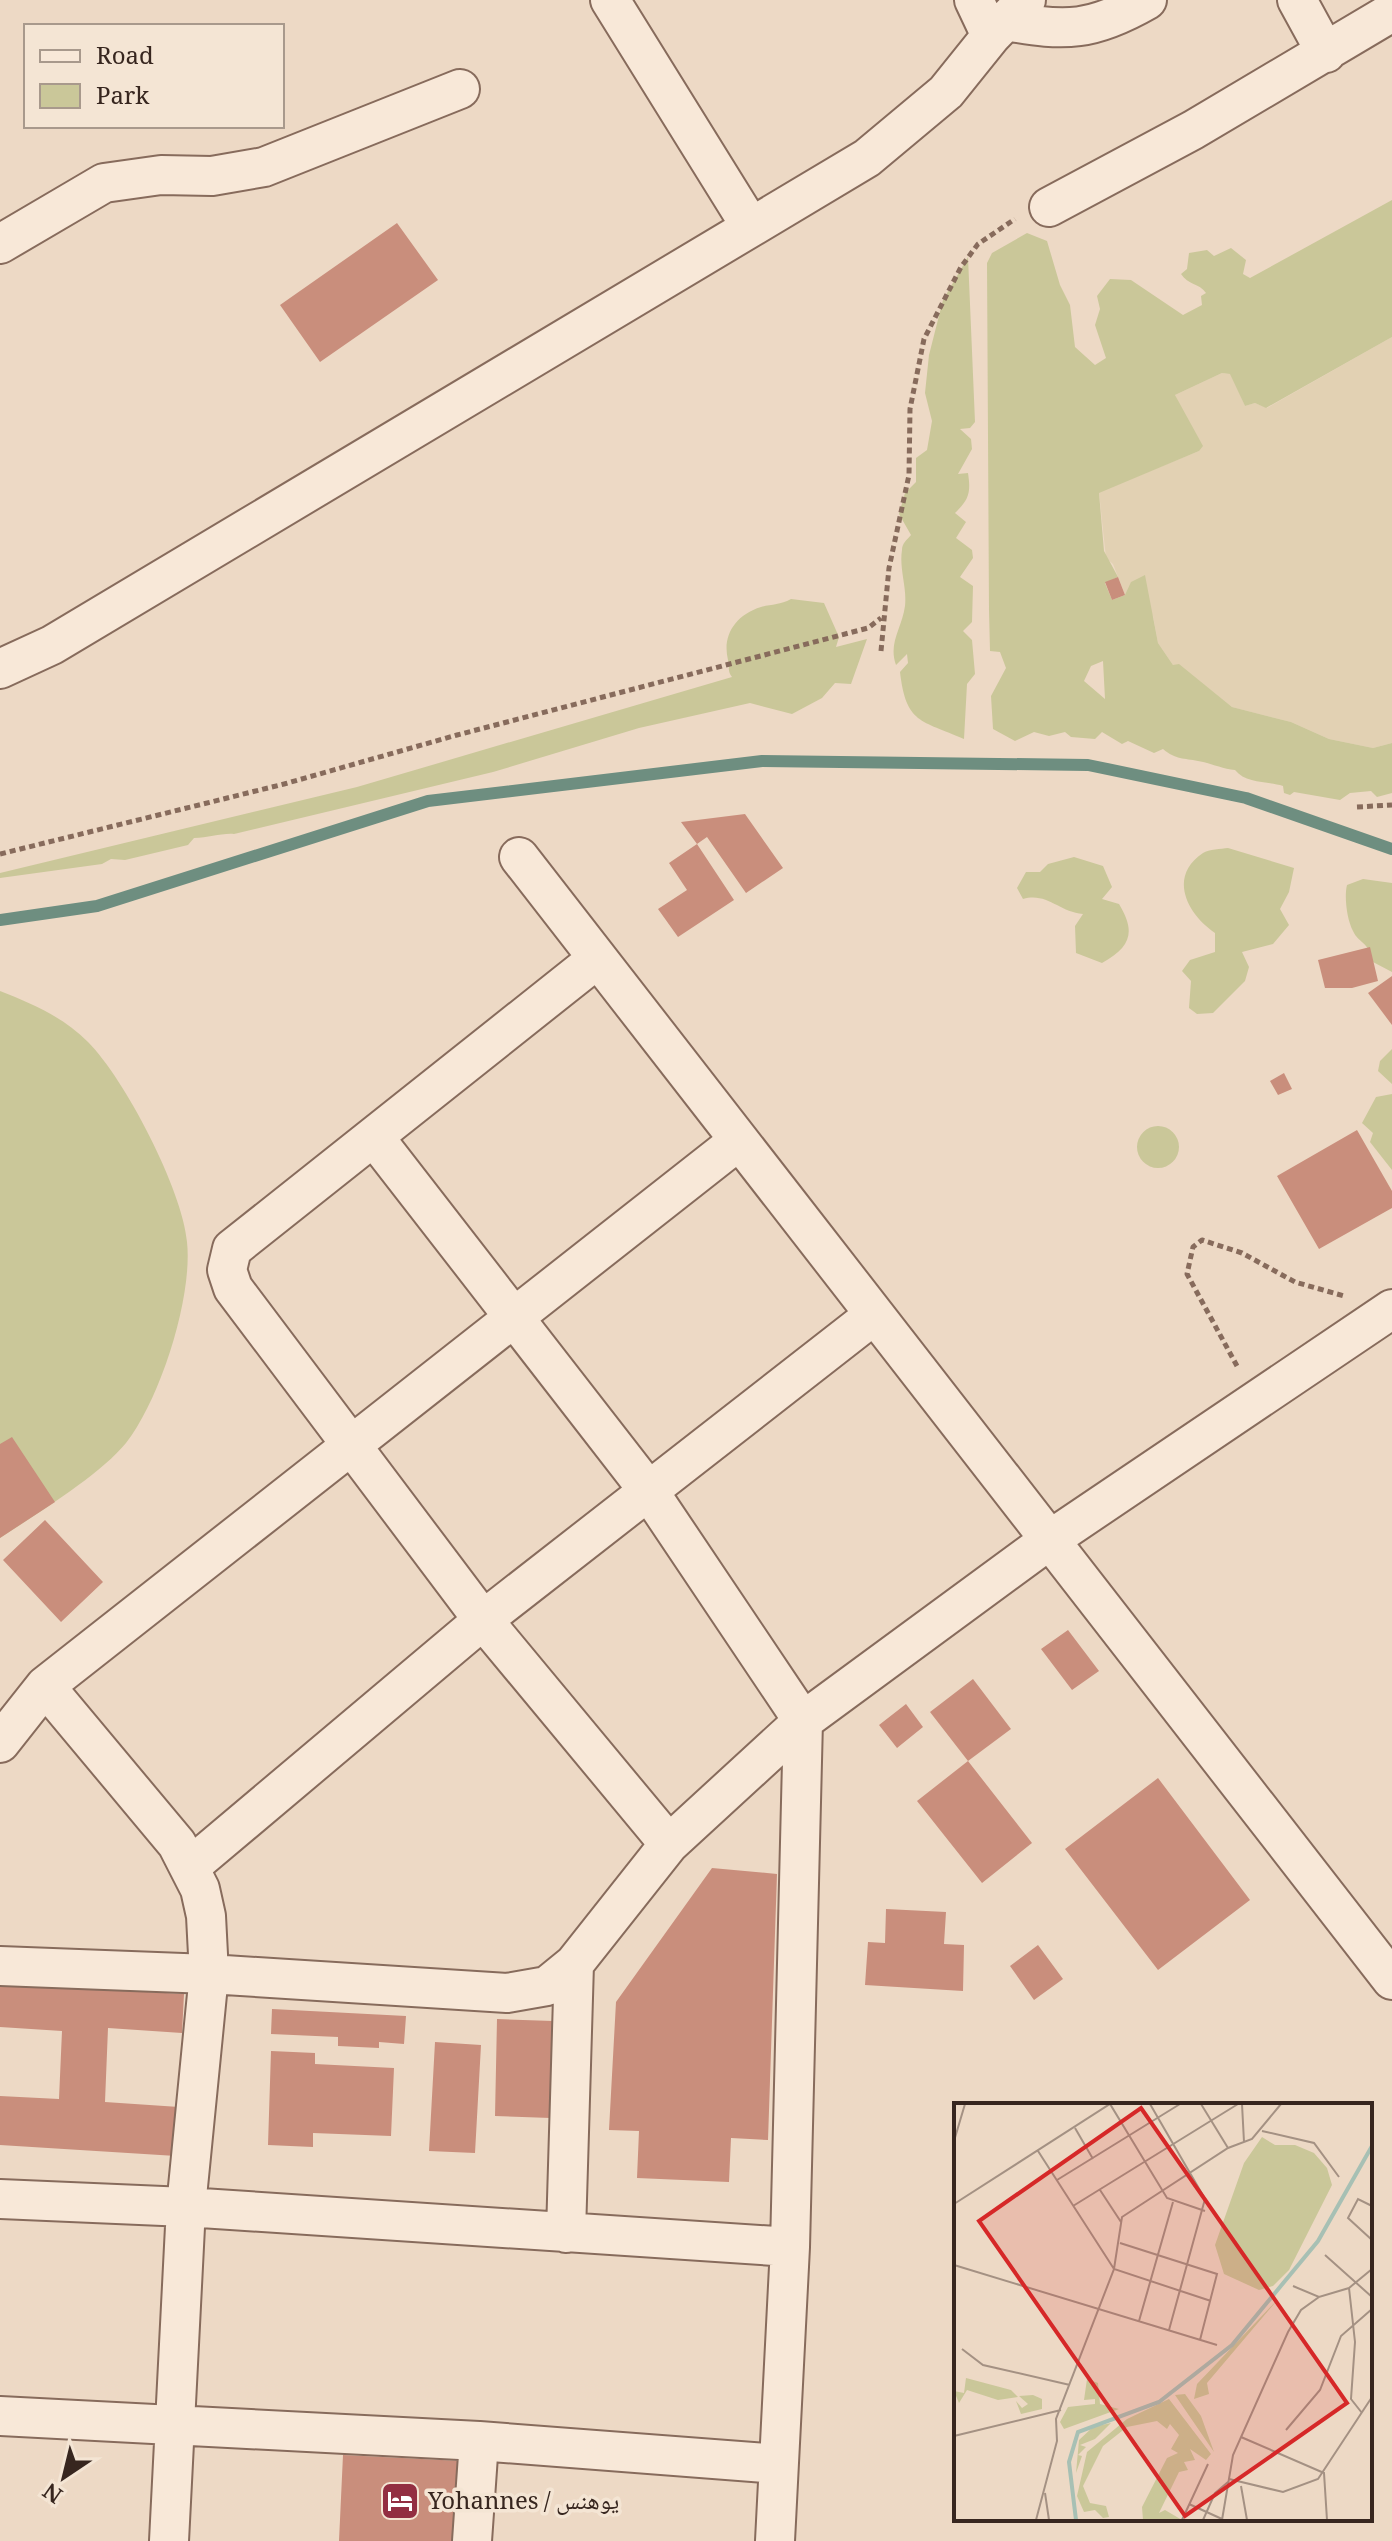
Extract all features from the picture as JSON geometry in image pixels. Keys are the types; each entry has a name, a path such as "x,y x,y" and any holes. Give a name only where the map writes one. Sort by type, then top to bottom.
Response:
{"street":[{"path":"610,0 751,227"},
{"path":"974,0 1008,19 1044,28 1081,29 1147,0"},
{"path":"1297,0 1326,53"},
{"path":"1049,207 1193,130 1392,12"},
{"path":"0,669 52,645 867,158 946,92 1008,19"},
{"path":"0,244 104,183 161,175 212,176 264,167 460,89"},
{"path":"519,857 737,1142 1392,1980"},
{"path":"597,959 232,1249 227,1270 233,1288 483,1620 669,1844"},
{"path":"374,1137 648,1490 803,1721 790,2247 775,2541"},
{"path":"0,1743 45,1686 352,1447 512,1315 737,1142"},
{"path":"0,1966 209,1974 507,1993 547,1986 574,1964 669,1844 803,1721 1048,1541 1392,1309"},
{"path":"191,1866 483,1620 874,1315"},
{"path":"45,1686 157,1817 191,1866 206,1916 209,1974 186,2207 169,2541"},
{"path":"566,2233 574,1964"},
{"path":"0,2199 186,2207 790,2247"},
{"path":"0,2416 479,2441 778,2464"},
{"path":"472,2541 479,2441"}],"path":[{"path":"881,651 881,618 909,475 910,409 924,339 961,267 978,244 1014,220 1049,207"},
{"path":"0,854 284,784 457,735 868,628 881,618"},
{"path":"1357,807 1392,805"},
{"path":"1227,1419 1239,1392 1240,1378 1235,1360 1187,1274 1193,1247 1202,1240 1213,1241 1295,1282 1354,1297"}],"shaded area":[{"path":"1392,337 1392,743 1373,748 1329,739 1291,722 1232,707 1179,665 1173,665 1158,643 1153,616 1125,595 1113,564 1106,558 1099,492 1199,451 1175,395 1222,373 1231,374 1245,406 1255,403 1267,408"}],"green space":[{"path":"1392,200 1392,337 1266,408 1255,403 1245,406 1230,374 1222,373 1175,395 1203,446 1199,451 1099,493 1104,551 1118,577 1105,583 1112,600 1125,595 1131,582 1145,575 1158,643 1173,665 1179,664 1232,707 1291,722 1329,739 1373,748 1392,743 1392,793 1377,797 1371,791 1350,793 1340,800 1294,792 1290,795 1284,793 1283,786 1251,780 1235,770 1176,757 1163,749 1154,753 1128,741 1122,744 1102,732 1095,739 1071,737 1065,732 1049,736 1034,732 1015,741 993,729 991,696 1006,668 1000,652 990,651 987,263 992,253 1027,233 1047,241 1060,285 1070,305 1075,347 1095,365 1106,358 1095,325 1100,309 1097,296 1110,279 1131,280 1183,315 1202,305 1201,296 1206,293 1181,274 1187,269 1189,253 1207,250 1214,256 1231,248 1246,260 1243,274 1250,278","holes":["1103,661 1105,699 1084,681 1091,666"]},
{"path":"968,257 975,422 970,428 960,429 971,439 972,449 958,474 968,473 968,495 955,513 966,522 956,538 972,550 973,558 960,577 973,586 972,622 963,631 972,640 975,674 967,684 964,739 926,723 912,711 906,702 900,672 908,663 907,654 896,665 894,650 905,606 902,548 911,535 899,514 905,493 916,482 916,458 927,450 932,421 925,393 929,355 943,300"},
{"path":"791,599 824,603 839,637 836,647 867,639 851,684 835,683 822,698 792,714 750,703 639,728 493,772 234,834 194,838 188,845 125,860 111,859 102,864 0,878 0,873 357,787 732,677 727,643 732,628 752,611"},
{"path":"1228,848 1294,868 1289,892 1280,909 1289,925 1273,944 1242,952 1249,967 1245,981 1213,1013 1197,1014 1189,1008 1191,981 1182,971 1190,960 1215,952 1215,933 1190,906 1185,895 1186,873 1203,853"},
{"path":"1074,857 1103,866 1112,887 1102,899 1119,904 1128,923 1125,945 1102,963 1076,953 1075,926 1083,914 1039,898 1023,899 1017,888 1026,872 1040,872 1048,864"},
{"path":"1363,879 1392,883 1392,972 1373,962 1369,950 1355,935 1349,921 1347,885"},
{"path":"0,991 36,1006 68,1025 88,1042 119,1082 150,1137 175,1194 187,1242 187,1265 185,1291 172,1347 151,1401 126,1443 84,1481 0,1538"},
{"path":"1392,1049 1392,1084 1378,1071 1380,1061"},
{"path":"1392,1094 1392,1170 1370,1142 1373,1133 1362,1123 1376,1097"},
{"path":"1158,1126 1173,1132 1179,1147 1173,1162 1158,1168 1143,1162 1137,1147 1143,1132"}],"building":[{"path":"397,223 438,280 320,362 280,305"},
{"path":"1118,577 1125,595 1112,600 1105,582"},
{"path":"745,814 783,868 746,893 707,837 697,844 681,822"},
{"path":"697,844 734,900 678,937 658,909 687,890 669,863"},
{"path":"1370,947 1378,981 1352,988 1325,988 1318,960"},
{"path":"1392,976 1392,1025 1368,993"},
{"path":"1284,1073 1292,1089 1278,1095 1270,1081"},
{"path":"1357,1130 1392,1191 1392,1208 1319,1249 1277,1176"},
{"path":"12,1437 55,1502 0,1538 0,1444"},
{"path":"45,1520 103,1582 61,1622 3,1560"},
{"path":"1068,1630 1099,1671 1072,1690 1041,1649"},
{"path":"973,1679 1011,1729 968,1761 930,1712"},
{"path":"906,1704 923,1727 897,1748 879,1725"},
{"path":"968,1761 1032,1843 982,1883 917,1801"},
{"path":"1158,1778 1250,1900 1158,1970 1065,1849"},
{"path":"712,1868 777,1874 768,2140 731,2138 729,2182 637,2178 639,2131 609,2130 616,2002"},
{"path":"886,1909 946,1912 944,1944 964,1945 963,1991 865,1985 868,1942 885,1943"},
{"path":"1038,1945 1063,1979 1034,2000 1010,1966"},
{"path":"0,1984 184,1994 182,2033 108,2028 105,2102 179,2107 176,2156 0,2145 0,2096 59,2099 62,2031 0,2027"},
{"path":"272,2009 406,2016 404,2044 379,2042 379,2048 338,2046 338,2037 271,2034"},
{"path":"497,2019 553,2021 551,2118 495,2116"},
{"path":"435,2042 481,2045 475,2153 429,2151"},
{"path":"271,2051 315,2053 315,2064 394,2068 391,2136 313,2133 313,2147 268,2145"},
{"name":"Yohannes / يوهنس","path":"343,2455 461,2461 457,2541 339,2541"}],"waterway":[{"path":"0,920 97,906 428,801 762,761 1088,765 1246,798 1392,849"}],"place":[{"name":"Yohannes / يوهنس","path":"400,2501"}]}
